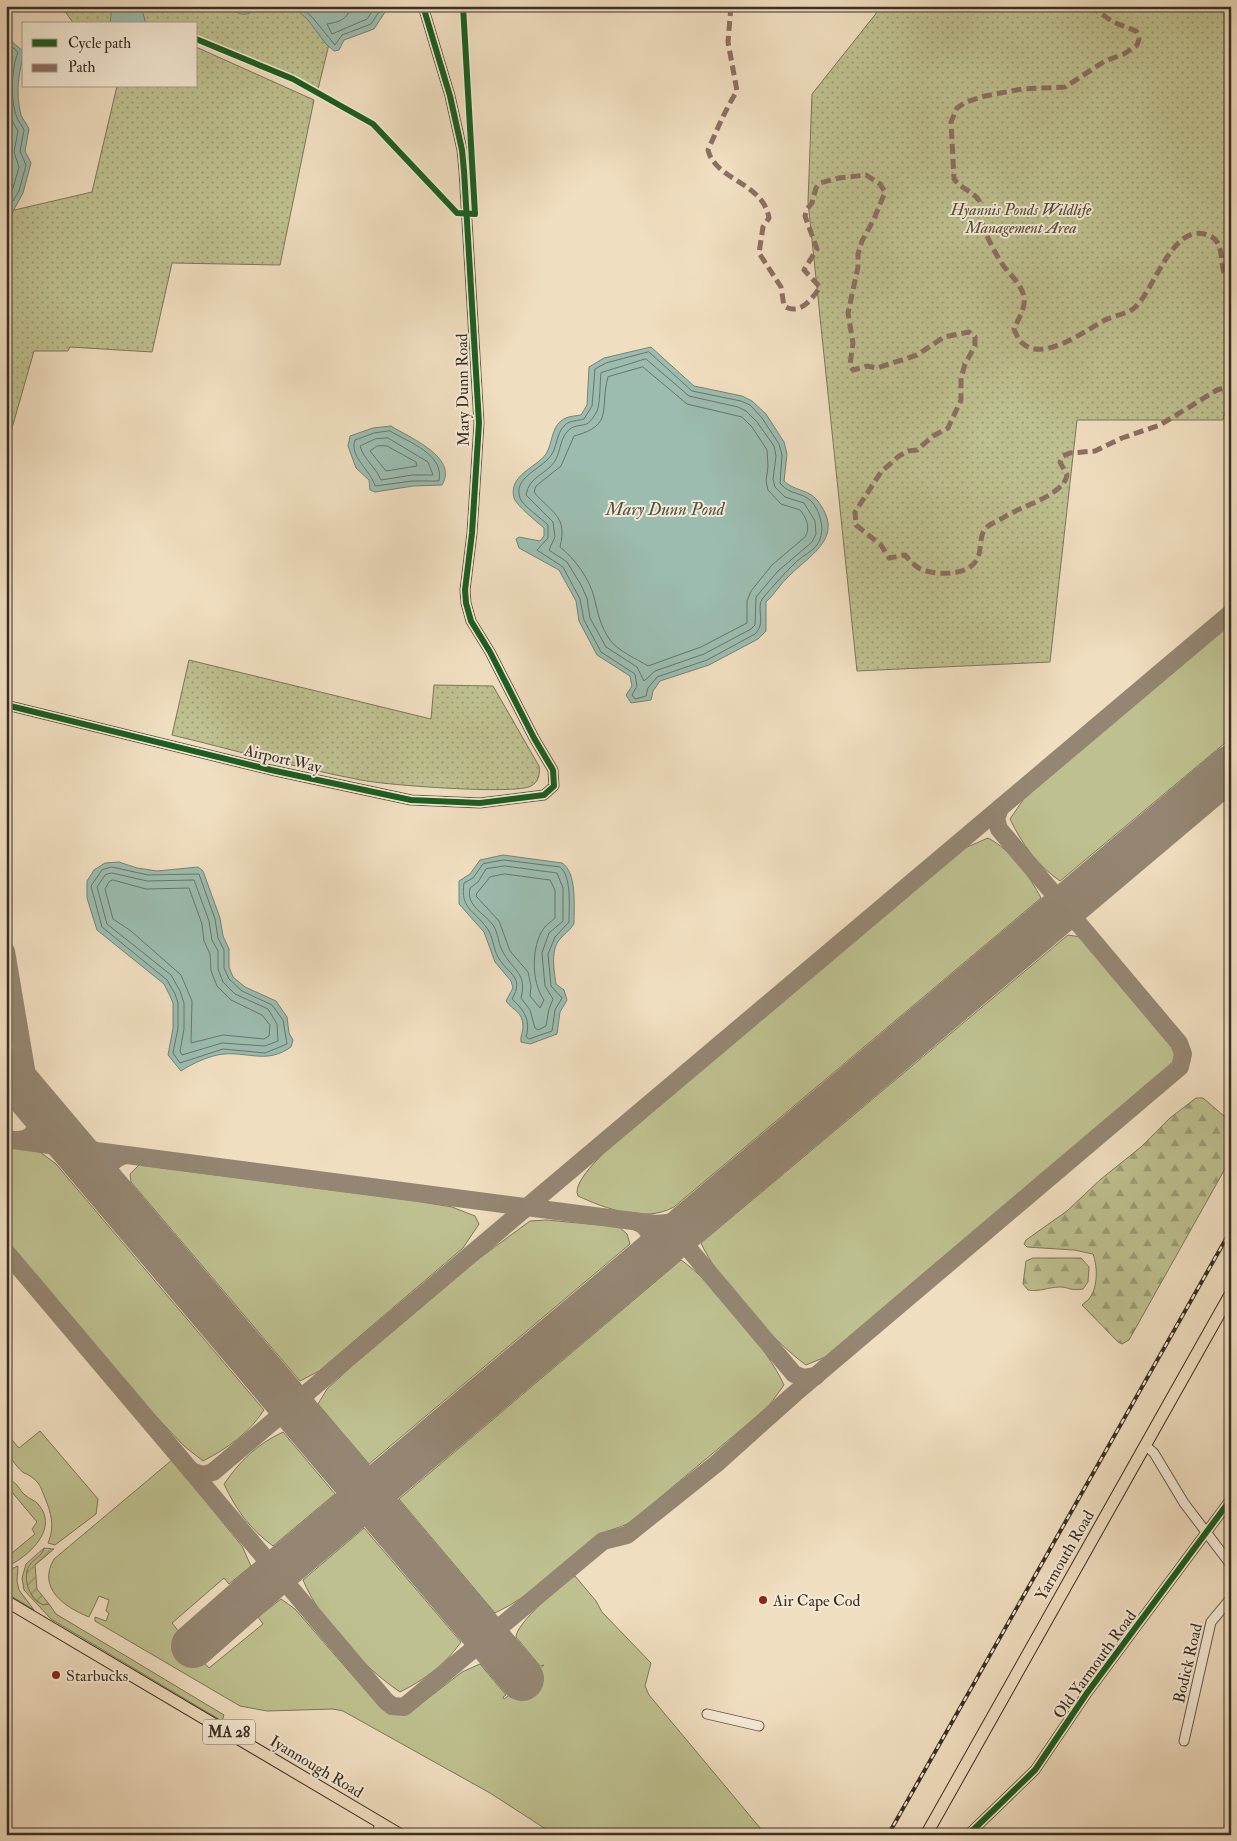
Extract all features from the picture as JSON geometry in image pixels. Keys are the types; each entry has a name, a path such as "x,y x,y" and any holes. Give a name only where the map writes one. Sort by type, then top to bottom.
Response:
{"main road":[{"name":"Yarmouth Road","path":"926,1835 1231,1293"},
{"name":"Iyannough Road","path":"6,1600 401,1835"}],"street":[{"name":"Mary Dunn Road","path":"423,6 450,96 461,142 464,171 480,423 472,533 465,590 466,604 471,621 490,652 534,738 553,770 554,786"},
{"name":"Airport Way","path":"6,705 271,770 411,800 480,803 544,794 554,786"},
{"path":"1145,1445 1154,1453 1184,1503 1231,1565"},
{"name":"Old Yarmouth Road","path":"968,1835 1035,1770 1087,1693 1231,1499"},
{"name":"Bodick Road","path":"1184,1741 1212,1622 1231,1598"},
{"path":"707,1714 759,1726"},
{"path":"377,1835 380,1822"}],"green space":[{"path":"61,6 300,6 336,16 317,93 198,42 198,22 73,22"},
{"name":"Hyannis Ponds Wildlife Management Area","path":"882,6 1231,6 1231,388 1223,420 1077,420 1050,662 857,671 808,202 812,94"},
{"path":"198,48 314,100 280,265 172,263 152,352 70,347 68,351 34,351 6,449 6,212 92,192 117,88 198,88"},
{"path":"1231,622 1231,738 1060,881 1044,868 1031,853 1010,819 1023,800 1049,776"},
{"path":"189,660 431,719 434,685 493,686 539,766 538,778 531,786 520,789 501,790 374,782 313,770 172,735"},
{"path":"988,838 1012,856 1041,898 674,1207 663,1212 638,1214 613,1209 578,1196 577,1188 589,1169 637,1123 943,865 965,848"},
{"path":"1068,935 1081,937 1175,1046 1178,1055 1175,1063 857,1333 828,1356 806,1365 779,1342 748,1309 719,1274 701,1243"},
{"path":"1196,1098 1203,1098 1224,1116 1228,1117 1231,1115 1231,1158 1129,1340 1122,1344 1082,1305 1088,1300 1094,1290 1096,1266 1093,1254 1074,1250 1027,1247 1024,1244 1026,1240 1067,1211 1101,1179 1141,1147 1170,1118"},
{"path":"6,1146 40,1152 56,1164 264,1410 252,1426 221,1451 203,1461 184,1446 146,1406 6,1240"},
{"path":"139,1165 452,1207 475,1216 479,1224 463,1248 319,1371 300,1381 131,1182 130,1174"},
{"path":"547,1220 619,1227 627,1234 630,1244 369,1464 318,1404 327,1389 477,1260 530,1221"},
{"path":"1033,1258 1081,1258 1089,1267 1088,1282 1083,1289 1075,1290 1060,1287 1028,1290 1023,1284 1026,1261"},
{"path":"681,1260 708,1284 739,1318 766,1354 784,1385 768,1407 632,1521 601,1534 523,1597 495,1613 399,1499"},
{"path":"40,1431 98,1499 96,1514 55,1545 48,1543 51,1535 52,1521 40,1485 19,1469 6,1452 6,1442 11,1439 19,1448"},
{"path":"283,1432 335,1494 273,1546 257,1533 244,1518 224,1484 250,1454 265,1442"},
{"path":"172,1460 242,1546 251,1566 229,1584 224,1578 172,1623 184,1638 179,1644 191,1658 196,1654 209,1668 263,1624 258,1617 281,1599 295,1609 380,1707 387,1712 397,1715 409,1713 462,1672 480,1664 506,1695 503,1697 504,1699 513,1692 510,1689 533,1670 536,1672 544,1665 540,1666 516,1637 518,1631 531,1613 569,1579 575,1576 596,1601 602,1612 651,1663 645,1686 649,1695 766,1835 555,1835 490,1793 343,1711 333,1709 267,1711 240,1706 95,1621 95,1617 106,1621 109,1613 106,1611 109,1600 99,1596 89,1617 62,1602 51,1587 49,1579 54,1559"},
{"path":"8,1480 14,1482 28,1498 38,1504 44,1513 45,1523 43,1532 32,1549 6,1567 6,1558 35,1534 32,1529 37,1522 6,1485"},
{"path":"364,1528 461,1642 448,1658 433,1671 400,1692 372,1670 331,1627 303,1580"},
{"path":"44,1548 43,1552 27,1570 29,1588 38,1602 49,1604 56,1614 224,1715 222,1721 51,1619 24,1590 22,1578 26,1564"},
{"path":"44,1548 54,1549 35,1565 37,1589 49,1604 44,1605 31,1594 26,1577 29,1566 42,1553"},
{"path":"18,1566 17,1581 19,1590 34,1610 6,1593 6,1571"}],"water":[{"path":"112,6 141,6 145,22 110,22"},
{"path":"229,6 259,6 248,14 240,14"},
{"path":"293,6 324,6 333,12 340,6 389,6 374,29 344,40 339,50 334,51 326,44 308,20"},
{"path":"10,40 22,50 18,98 21,115 29,129 25,151 31,163 23,193 6,224 6,41"},
{"name":"Mary Dunn Pond","path":"651,347 694,386 742,396 752,401 766,414 784,442 787,454 784,481 792,487 813,496 825,513 828,524 827,534 816,552 786,579 766,602 766,631 758,639 709,665 660,681 653,691 651,700 631,703 626,695 632,686 630,676 597,655 579,621 576,601 559,570 519,548 516,539 519,537 540,541 544,536 544,528 519,505 514,498 513,490 519,478 546,454 555,429 561,421 568,417 581,415 587,405 589,367 604,358"},
{"path":"391,426 419,442 438,457 444,466 445,475 442,485 413,486 375,492 370,490 369,480 356,468 348,446 350,436 373,428"},
{"path":"503,855 562,863 567,868 572,882 574,923 558,942 554,953 556,984 564,990 567,1000 560,1012 557,1034 530,1044 521,1042 523,1022 517,1012 506,1001 513,988 511,981 495,962 484,932 459,904 459,881 470,874 480,860"},
{"path":"119,862 137,868 157,871 198,867 203,871 220,918 223,936 229,949 229,967 233,977 245,987 276,1001 287,1017 289,1033 293,1040 291,1047 274,1055 266,1056 224,1054 213,1056 181,1071 168,1055 173,1028 173,1003 164,984 97,930 87,898 87,881 94,870 105,863"}],"taxiway":[{"path":"191,1471 203,1475 213,1472 1231,613"},
{"path":"1000,808 996,819 999,829 1054,894 1066,899 1080,894"},
{"path":"6,1252 386,1701 392,1706 404,1707 603,1541 627,1535 716,1464 793,1395 1180,1067 1183,1054 1179,1043 1078,923 1074,909 1080,894"},
{"path":"1051,919 1065,917 1078,923"},
{"path":"6,951 31,1099"},
{"path":"19,1140 31,1136 34,1132 37,1121 35,1103"},
{"path":"61,1134 77,1144 96,1151 656,1224 677,1222 705,1211"},
{"path":"6,1139 57,1146 85,1163"},
{"path":"108,1190 107,1172 111,1164 126,1155"},
{"path":"634,1221 646,1228 651,1238 650,1249 645,1261"},
{"path":"693,1221 685,1235 688,1248 794,1374 804,1378 816,1376"},
{"path":"663,1246 675,1243 688,1248"},
{"path":"279,1392 294,1398 306,1394"},
{"path":"304,1422 299,1407 307,1393"},
{"path":"267,1561 278,1565 292,1559"}],"runway":[{"path":"193,1646 277,1572 1231,767"},
{"path":"6,1069 522,1679"}],"railway":[{"path":"888,1835 1231,1230"}],"marked path":[{"path":"731,6 728,42 737,91 708,150 712,160 720,168 758,196 765,206 769,218 763,227 759,253 781,287 784,306 790,309 800,308 809,301 820,287 804,270 817,249 805,216 807,209 812,203 816,188 820,183 839,178 866,175 880,184 885,192 874,219 862,241 858,254 858,267 848,313 853,343 850,365 853,370 867,366 877,368 917,355 944,337 969,332 975,337 975,346 965,364 961,378 961,400 948,428 933,436 917,450 908,451 899,456 881,472 855,512 856,525 881,545 889,558 905,555 917,567 932,572 953,573 972,566 978,557 982,535 986,528 1013,512 1051,494 1064,482 1067,475 1060,462 1063,456 1070,453 1095,451 1122,438 1160,425 1217,390 1231,386"},
{"path":"1090,6 1113,22 1136,31 1139,39 1137,45 1124,54 1105,61 1065,87 1022,89 985,96 966,102 957,108 951,122 954,179 980,201 982,224 985,232 999,259 1017,282 1024,297 1024,305 1014,329 1018,338 1030,348 1052,347 1076,337 1105,320 1133,309 1149,289 1174,247 1185,238 1197,233 1210,236 1218,243 1224,273 1231,283"}],"cycle path":[{"path":"6,705 271,770 411,800 480,803 544,795 554,786 553,770 534,738 490,652 471,621 466,603 465,590 472,533 479,423 464,171 462,150 450,96 423,6"},
{"path":"198,40 293,79 373,124 457,213 475,214 463,6"},
{"path":"968,1835 1035,1770 1087,1693 1231,1499"}],"place":[{"name":"Air Cape Cod","path":"763,1600"},
{"name":"Starbucks","path":"56,1675"}]}
